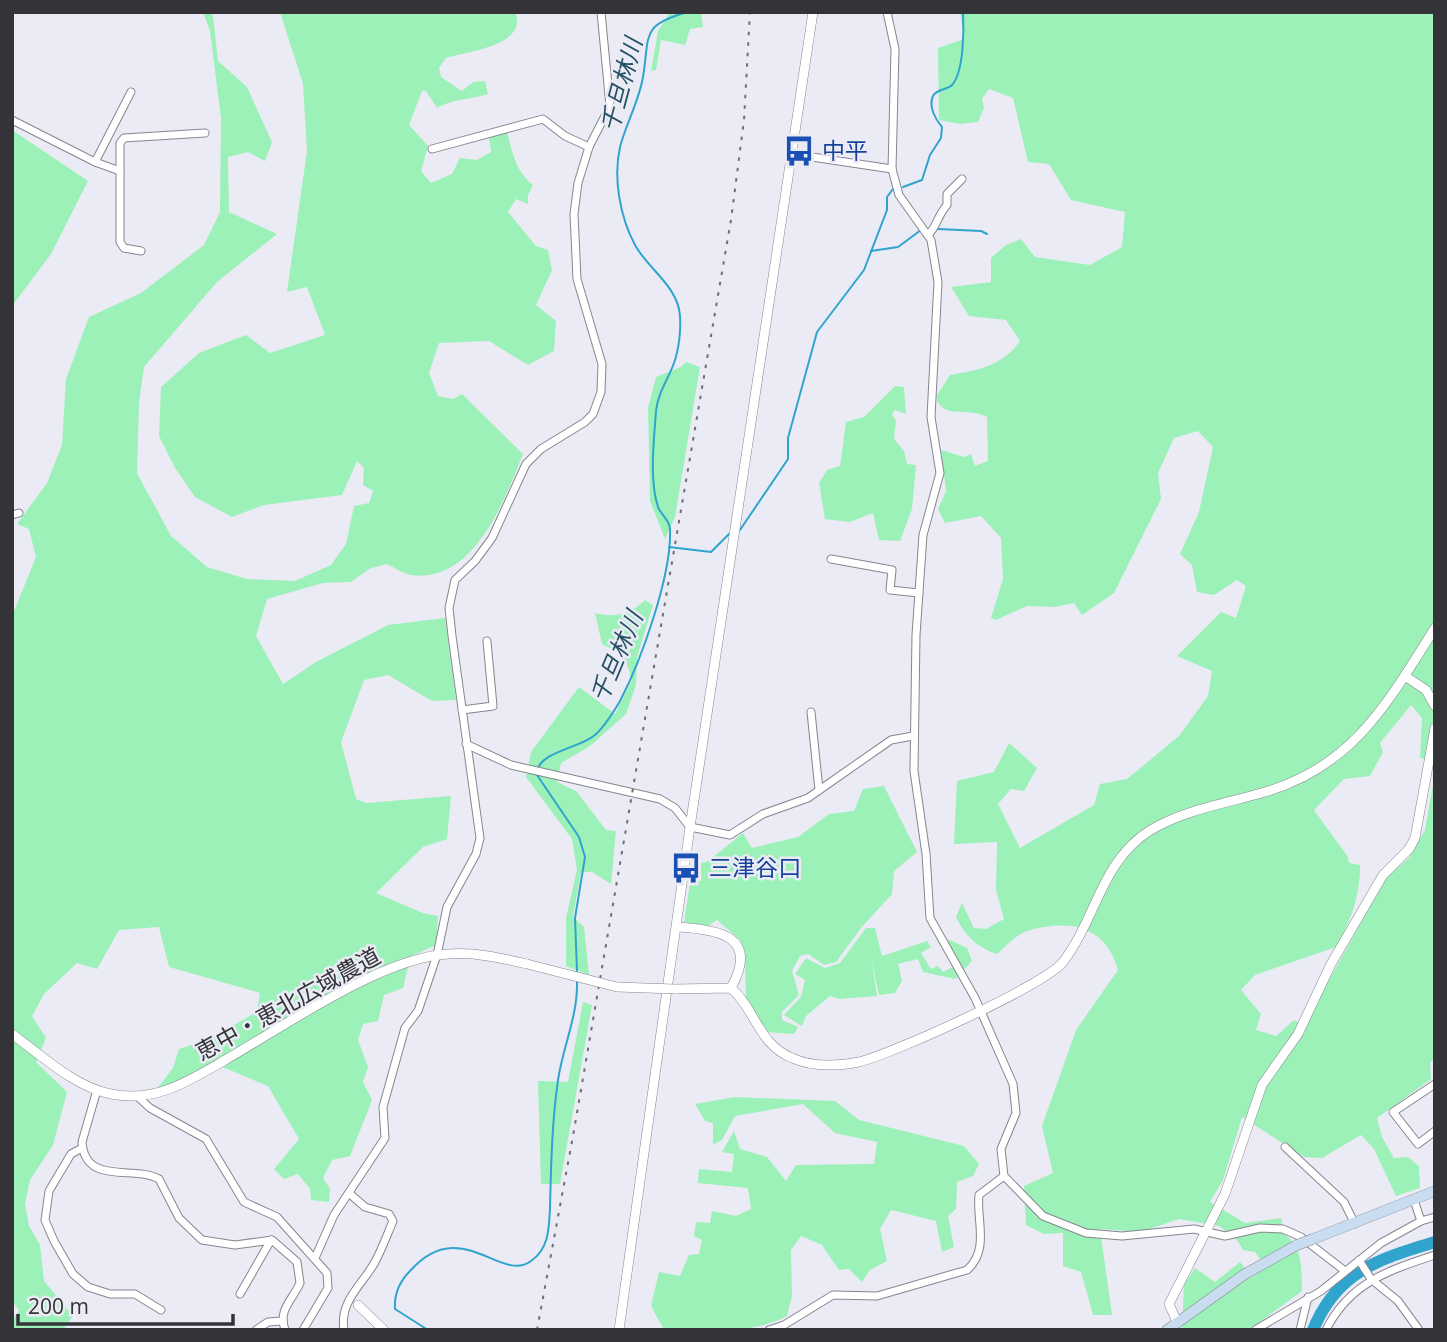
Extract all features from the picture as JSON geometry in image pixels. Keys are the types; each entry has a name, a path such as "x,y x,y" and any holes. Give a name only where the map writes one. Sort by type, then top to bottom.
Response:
{"main road":[{"path":"1167,1330 1245,1274 1297,1245 1435,1191"}],"street":[{"path":"314,1258 334,1215 385,1138 383,1107 405,1028 418,1011 437,955 447,907 476,854 480,838 449,608 455,580 475,561 492,538 526,464 541,449 585,422 593,414 601,392 603,371 582,300 576,253 575,195 589,147 610,106 601,12"},
{"path":"619,1330 690,827 813,12"},
{"path":"887,12 895,49 892,169 899,195 934,247 938,282 931,417 940,473 923,536 914,771 926,854 928,910 979,1009 1014,1091 1014,1118 1001,1149 1003,1176 1044,1216 1086,1233 1122,1236 1175,1230 1225,1236 1260,1228 1283,1229 1301,1237 1345,1271"},
{"path":"95,162 131,92"},
{"path":"432,149 543,119 565,136 589,147"},
{"path":"12,120 95,162 120,171"},
{"path":"141,251 124,248 120,242 120,143 124,138 205,133"},
{"path":"792,154 892,169"},
{"path":"928,235 934,229 936,217 947,205 947,194 962,179"},
{"path":"831,559 892,570 890,590 919,593"},
{"path":"677,927 719,931 733,940 740,952 741,967 731,988 771,1046 791,1058 815,1064 842,1065 871,1059 1034,985 1062,963 1118,858 1133,843 1162,824 1273,790 1320,770 1362,736 1435,628"},
{"path":"462,710 493,706 486,660 487,641"},
{"path":"1405,676 1426,690 1435,706"},
{"path":"811,712 819,790"},
{"path":"1177,1322 1170,1304 1225,1194 1262,1085 1298,1034 1331,964 1383,875 1409,849 1415,838 1435,728"},
{"path":"466,744 511,765 660,799 675,808 690,827 730,835 764,814 787,807 819,790 891,740 914,736"},
{"name":"恵中・恵北広域農道","path":"12,1034 76,1079 97,1090 138,1097 162,1093 184,1084 385,970 437,955 476,954 617,987 675,989 717,985 731,988"},
{"path":"1435,1084 1393,1112 1418,1144 1435,1131"},
{"path":"97,1090 82,1148 89,1160 102,1171 142,1173 159,1179 179,1218 202,1240 234,1245 271,1240 291,1255 300,1268 300,1283 284,1307 282,1321 285,1330"},
{"path":"138,1097 150,1108 206,1139 244,1202 277,1217 327,1273 329,1282 303,1330"},
{"path":"1285,1147 1344,1202 1355,1224"},
{"path":"82,1148 71,1154 49,1191 45,1220 54,1241 74,1274 88,1287 110,1294 135,1294 161,1310"},
{"path":"769,1330 783,1325 833,1294 877,1296 967,1270 976,1258 982,1229 979,1195 1003,1176"},
{"path":"344,1330 343,1318 350,1296 375,1261 393,1221 389,1214 369,1209 350,1194"},
{"path":"1414,1200 1421,1221"},
{"path":"1255,1330 1321,1291 1381,1243 1421,1221 1435,1217"},
{"path":"240,1294 271,1240"},
{"path":"1326,1330 1338,1308 1371,1278 1435,1255"},
{"path":"1360,1262 1371,1278 1398,1301 1419,1330"},
{"path":"1300,1330 1308,1297"},
{"path":"358,1305 384,1330"},
{"path":"257,1330 268,1322 282,1321"}],"green space":[{"path":"200,12 209,12 213,16 218,61 247,87 272,142 265,161 248,152 228,157 229,212 277,234 217,282 144,367 139,403 137,473 171,536 207,567 247,579 295,581 331,565 346,544 354,506 369,503 373,491 363,485 364,468 357,461 342,495 264,505 232,517 195,497 175,468 159,436 161,387 199,353 246,335 270,353 325,335 307,287 287,292 307,151 303,84 280,12 515,12 517,23 513,33 505,40 446,58 439,68 441,77 462,91 473,82 485,81 488,94 437,108 426,91 422,91 409,125 428,146 421,171 431,183 452,174 460,158 477,160 491,152 489,137 507,131 519,168 533,185 528,195 528,204 516,199 508,212 536,246 548,250 552,270 536,305 556,321 554,351 528,365 489,341 439,343 429,373 438,396 453,399 462,394 523,454 496,514 469,553 453,566 433,574 411,575 386,564 369,569 351,582 323,583 267,599 256,636 283,684 316,662 388,625 445,618 456,700 432,701 388,675 364,680 341,742 356,799 366,803 451,796 447,839 423,847 376,893 423,913 438,916 436,945 411,956 403,988 384,995 378,1021 363,1024 358,1040 368,1067 363,1082 372,1100 350,1156 332,1160 323,1178 330,1189 329,1202 311,1200 310,1189 298,1174 284,1179 274,1169 299,1139 268,1086 213,1063 181,1083 156,1090 173,1068 179,1049 209,1039 257,1012 260,993 169,967 159,927 119,930 97,969 77,963 44,994 32,1016 46,1038 36,1062 67,1092 53,1145 30,1180 25,1204 29,1226 40,1245 44,1281 73,1316 63,1330 12,1330 12,1321 19,1310 12,1301 12,616 36,557 29,529 17,524 47,483 62,445 66,379 89,317 141,293 204,245 220,212 221,118 210,31 204,15"},
{"path":"670,12 701,12 703,27 690,29 685,45 661,40 656,70 651,71 658,31"},
{"path":"960,12 1435,12 1435,761 1420,758 1422,718 1411,705 1380,743 1383,752 1370,776 1344,779 1314,810 1348,857 1349,863 1360,865 1354,908 1336,947 1255,975 1241,990 1261,1014 1256,1030 1276,1036 1294,1020 1304,1025 1386,878 1409,858 1425,830 1435,773 1435,1057 1430,1063 1431,1079 1377,1118 1382,1137 1394,1158 1408,1157 1419,1166 1420,1188 1396,1196 1374,1149 1361,1135 1322,1158 1304,1157 1242,1117 1223,1180 1210,1202 1245,1223 1282,1218 1281,1232 1297,1250 1302,1274 1302,1291 1249,1330 1182,1330 1184,1285 1195,1268 1215,1282 1240,1262 1252,1277 1266,1267 1255,1252 1243,1250 1237,1240 1219,1226 1179,1219 1140,1232 1100,1229 1112,1315 1093,1315 1081,1272 1063,1266 1063,1233 1044,1234 1026,1225 1024,1186 1053,1173 1042,1126 1076,1030 1118,970 1104,943 1083,929 1057,926 1027,931 997,954 972,940 956,917 962,903 974,928 986,929 1004,919 996,890 997,842 954,844 957,781 994,772 1009,743 1037,768 1024,791 1011,789 998,804 1020,848 1094,805 1100,784 1127,779 1179,736 1208,696 1212,671 1177,656 1221,612 1236,618 1246,586 1237,580 1214,595 1197,592 1192,565 1180,554 1199,512 1213,447 1198,431 1174,438 1158,473 1161,499 1114,593 1082,615 1074,603 1055,607 1027,606 996,620 991,618 1003,579 1001,538 981,516 945,523 938,509 946,491 941,450 964,457 971,454 975,466 988,461 987,417 944,409 936,397 950,375 989,366 1006,356 1020,341 1006,320 969,316 951,287 991,282 991,258 1006,245 1021,239 1035,257 1090,265 1122,247 1125,212 1071,200 1049,164 1028,162 1013,98 989,89 982,99 984,108 978,122 960,124 939,120 938,48 964,39"},
{"path":"12,130 88,181 51,254 12,306"},
{"path":"686,362 700,367 675,517 665,539 650,501 648,408 656,377 681,367"},
{"path":"895,386 904,387 906,414 895,410 892,414 896,421 894,439 904,451 907,464 916,465 912,509 900,541 879,540 873,513 850,522 825,519 819,483 827,470 840,466 846,422 864,417"},
{"path":"645,600 653,605 637,657 636,685 626,714 590,746 561,763 557,782 576,791 606,830 616,831 611,884 592,872 581,872 573,917 584,927 589,975 566,966 566,918 577,870 572,839 526,777 531,752 579,687 615,714 632,680 624,655 602,644 595,613 622,614"},
{"path":"884,786 917,852 894,871 892,894 861,928 836,962 824,965 808,954 800,956 792,971 799,995 782,1012 782,1020 798,1027 794,1034 766,1032 746,999 745,958 740,940 717,920 708,926 684,922 693,864 707,862 743,833 752,848 798,837 829,814 854,811 863,789"},
{"path":"866,928 875,928 882,956 927,941 931,947 921,953 931,969 938,966 943,972 957,965 945,943 950,940 967,948 972,961 955,979 923,972 918,959 898,964 902,981 895,993 879,995 872,962 877,996 840,999 830,996 806,1016 802,1026 784,1015 801,997 805,980 795,974 806,958 825,968 840,963"},
{"path":"583,1002 592,1005 560,1184 541,1184 538,1081 568,1082"},
{"path":"735,1097 835,1101 859,1120 964,1146 979,1164 973,1176 957,1182 956,1209 948,1216 954,1247 942,1252 936,1221 891,1210 880,1229 887,1261 870,1270 862,1282 849,1269 839,1270 822,1245 801,1236 791,1250 792,1296 787,1316 743,1329 664,1330 651,1306 659,1272 680,1276 689,1255 699,1254 702,1240 694,1236 696,1222 710,1223 712,1211 736,1216 751,1209 748,1188 698,1183 699,1169 732,1172 734,1154 722,1152 734,1131 740,1149 767,1157 786,1181 796,1165 874,1164 877,1142 835,1133 803,1104 735,1116 722,1140 713,1145 713,1123 705,1121 695,1104"}],"waterway":[{"name":"千旦林川","path":"537,770 546,758 595,735 612,715 646,641 666,570 670,529 655,496 653,447 657,404 676,358 680,316 674,296 641,254 630,234 619,197 617,171 620,147 641,86 650,34 662,22 688,12"},
{"path":"903,187 922,180 930,155 941,138 942,127 931,104 933,96 952,85 956,79 962,50 963,12"},
{"path":"740,530 788,459 788,438 817,332 864,270 887,210 887,197 893,189"},
{"path":"938,229 981,231 987,234"},
{"path":"871,251 898,247 921,230"},
{"path":"669,547 711,552 729,534"},
{"name":"千旦林川","path":"537,775 579,837 585,857 575,918 577,971"},
{"name":"千旦林川","path":"428,1330 395,1309 395,1303 403,1279 429,1255 446,1249 463,1249 519,1266 537,1256 545,1244 549,1223 556,1096 560,1067 573,1019 577,981"},
{"path":"1313,1330 1334,1294 1362,1270 1435,1242"}],"railway":[{"path":"537,1330 731,220 744,120 750,12"}],"place":[{"name":"中平","path":"799,151"},
{"name":"三津谷口","path":"686,868"}]}
